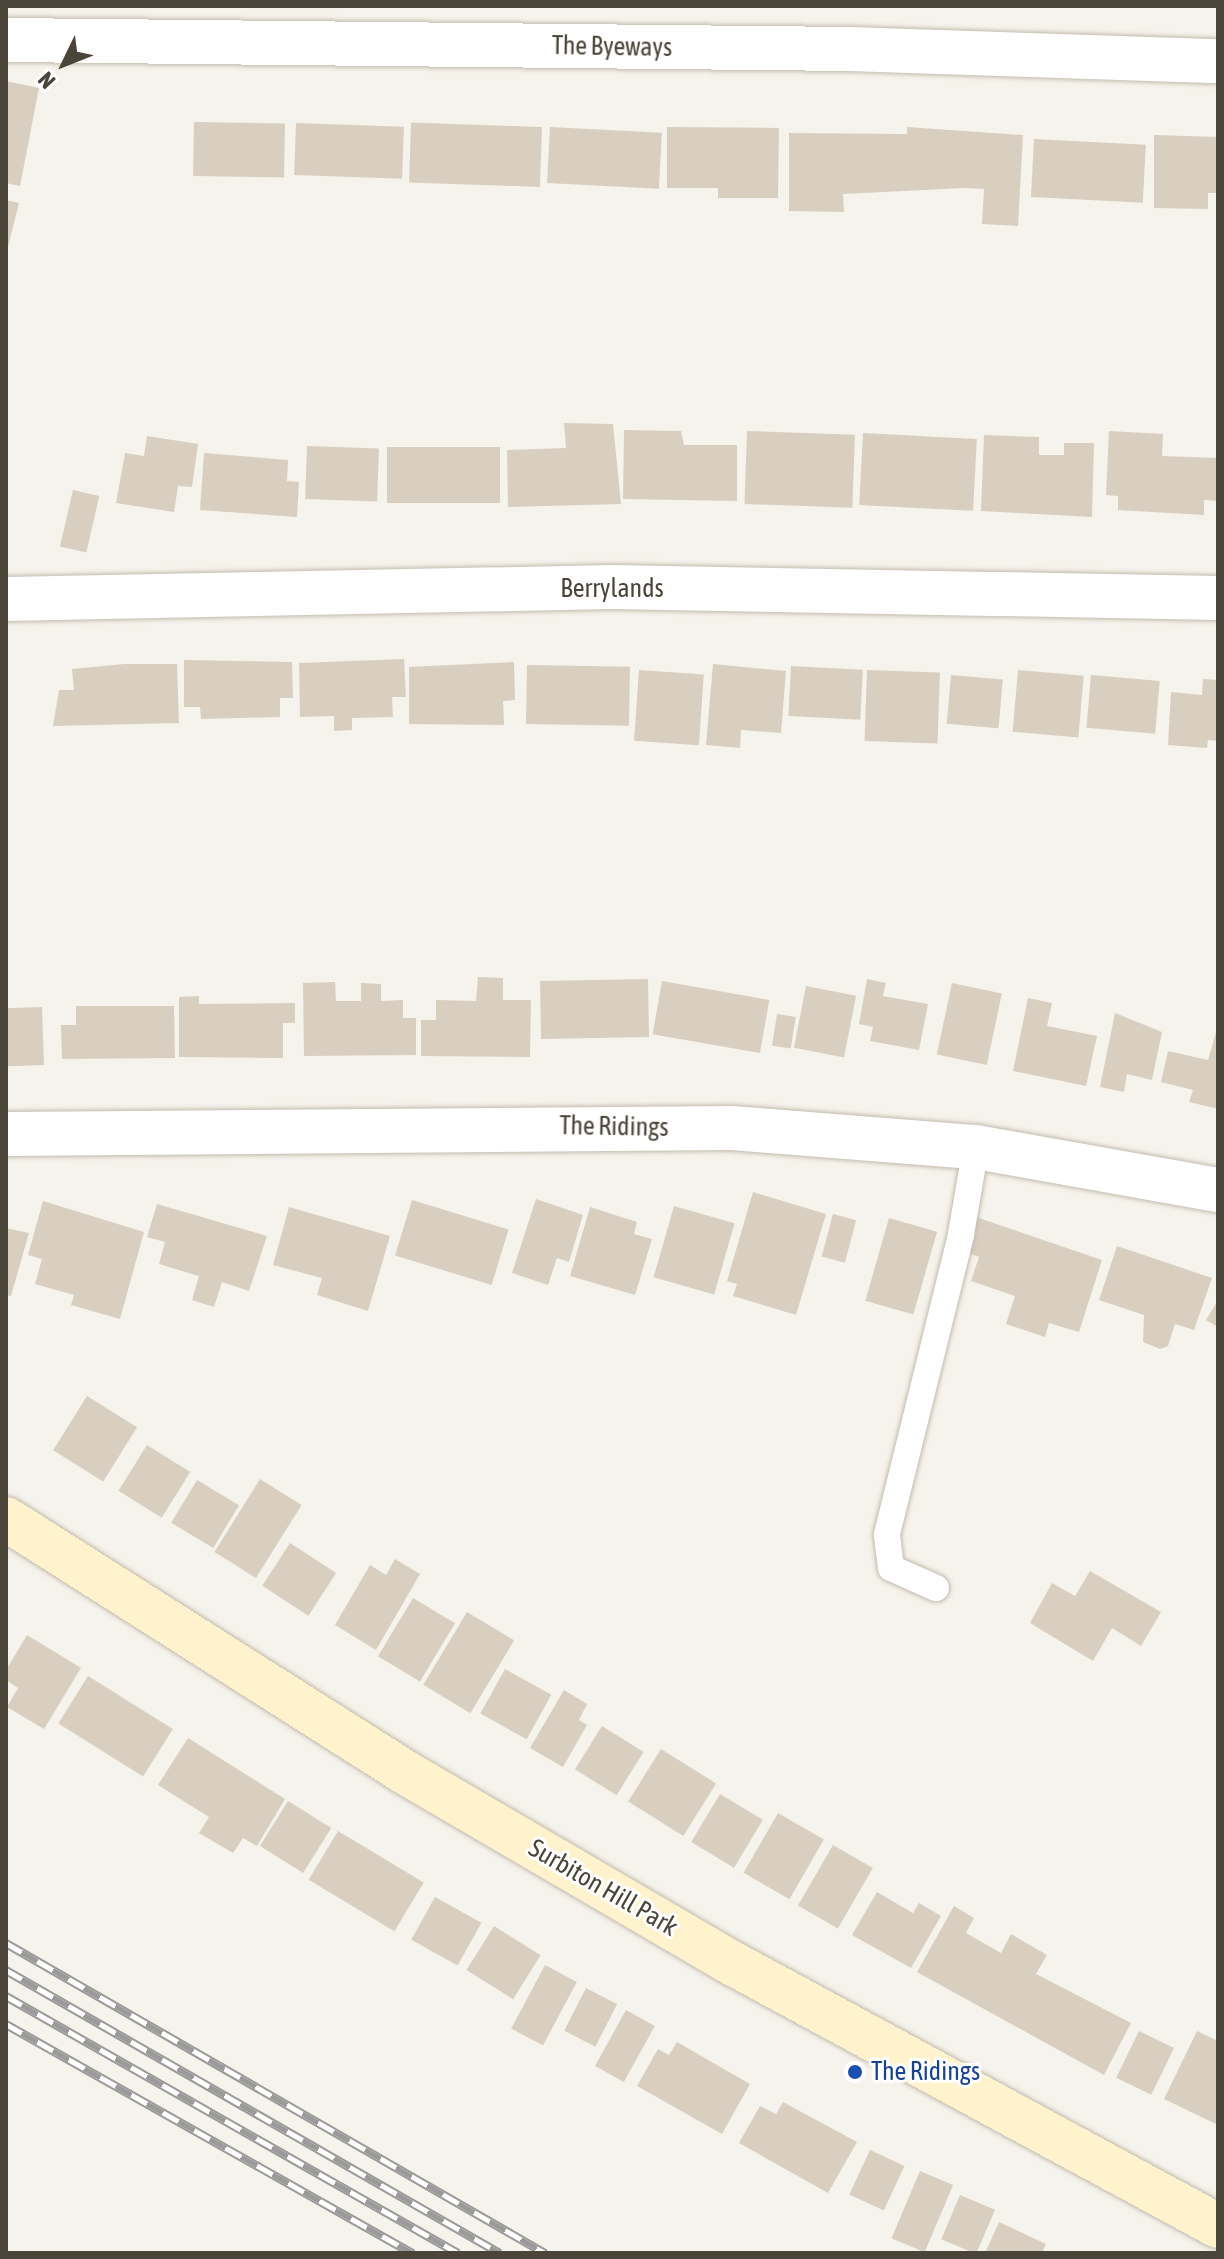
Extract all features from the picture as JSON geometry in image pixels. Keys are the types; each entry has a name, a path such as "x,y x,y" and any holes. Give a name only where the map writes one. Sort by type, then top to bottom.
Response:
{"street":[{"name":"The Byeways","path":"6,40 849,49 1218,61"},
{"name":"Berrylands","path":"6,599 612,587 1218,598"},
{"name":"The Ridings","path":"6,1134 732,1128 976,1147 1218,1190"},
{"name":"Surbiton Hill Park","path":"6,1519 403,1771 689,1938 1218,2226"}],"lane":[{"path":"936,1588 891,1568 887,1534 961,1234 976,1147"}],"building":[{"path":"6,81 39,88 20,186 6,183"},
{"path":"194,122 285,124 284,178 193,176"},
{"path":"411,122 542,127 540,187 409,182"},
{"path":"296,123 404,127 402,179 294,175"},
{"path":"550,127 662,133 659,189 547,183"},
{"path":"667,127 779,128 778,198 718,198 718,188 667,188"},
{"path":"907,127 1023,135 1018,226 982,224 984,189 843,194 844,212 789,211 789,133 907,134"},
{"path":"1154,135 1218,137 1218,193 1208,193 1208,209 1154,208"},
{"path":"1034,139 1146,145 1143,203 1031,197"},
{"path":"6,200 19,203 7,251 6,251"},
{"path":"564,423 613,424 621,504 508,507 507,450 566,448"},
{"path":"624,430 681,431 684,445 737,445 737,501 623,499"},
{"path":"747,431 855,435 852,508 744,504"},
{"path":"1109,431 1163,434 1162,456 1218,458 1218,501 1204,500 1204,515 1118,510 1118,496 1106,495"},
{"path":"863,433 977,439 973,511 859,505"},
{"path":"984,435 1039,437 1039,455 1064,455 1064,443 1094,443 1092,517 981,511"},
{"path":"147,436 198,444 192,487 178,486 174,512 116,503 125,453 144,456"},
{"path":"307,446 379,449 377,501 305,499"},
{"path":"387,447 500,447 500,503 387,503"},
{"path":"204,453 288,460 287,481 299,482 297,517 200,510"},
{"path":"73,490 99,496 86,553 60,547"},
{"path":"404,659 406,697 392,697 393,717 352,718 352,730 334,731 334,716 300,717 299,663"},
{"path":"184,660 292,662 293,698 280,698 280,717 201,719 200,707 184,707"},
{"path":"514,662 515,700 503,701 504,725 409,724 409,667"},
{"path":"124,664 177,664 179,723 53,726 59,690 74,690 72,669"},
{"path":"713,664 786,671 781,733 741,730 740,748 706,745"},
{"path":"527,665 630,667 629,726 526,724"},
{"path":"791,666 863,670 860,720 788,716"},
{"path":"639,670 704,675 699,745 634,741"},
{"path":"867,670 940,673 937,744 865,741"},
{"path":"1018,670 1084,676 1078,738 1013,732"},
{"path":"951,675 1003,680 999,728 947,724"},
{"path":"1091,675 1160,681 1155,734 1086,728"},
{"path":"1203,679 1218,680 1218,741 1208,740 1207,748 1168,745 1171,692 1202,695"},
{"path":"478,977 503,978 503,1000 531,1000 530,1057 421,1056 421,1020 436,1020 436,1000 476,1001"},
{"path":"648,979 649,1037 541,1039 540,981"},
{"path":"867,979 886,983 883,996 928,1004 919,1050 870,1041 873,1027 859,1024"},
{"path":"662,981 769,1000 760,1053 653,1034"},
{"path":"335,982 336,1001 361,1001 361,983 381,984 381,1001 403,1000 403,1018 416,1018 416,1055 304,1056 303,983"},
{"path":"952,983 1002,994 987,1065 937,1054"},
{"path":"806,986 856,996 844,1058 794,1048"},
{"path":"199,996 199,1004 295,1003 295,1023 283,1023 283,1058 179,1057 179,997"},
{"path":"1028,998 1052,1003 1047,1026 1097,1036 1086,1086 1013,1071"},
{"path":"76,1006 174,1006 175,1058 62,1059 61,1025 76,1025"},
{"path":"42,1007 44,1065 8,1066 6,1008"},
{"path":"1115,1013 1162,1032 1152,1080 1127,1074 1124,1092 1100,1087"},
{"path":"777,1014 796,1017 791,1049 772,1046"},
{"path":"1218,1025 1218,1109 1189,1102 1193,1090 1161,1082 1168,1051 1208,1060"},
{"path":"753,1192 826,1214 796,1315 733,1296 737,1284 727,1281"},
{"path":"536,1199 583,1215 569,1262 557,1258 548,1285 512,1273"},
{"path":"412,1200 509,1230 492,1285 395,1255"},
{"path":"43,1201 144,1232 120,1319 71,1305 74,1295 35,1284 42,1259 28,1255"},
{"path":"157,1204 267,1236 249,1291 222,1282 214,1307 192,1300 199,1276 159,1264 165,1242 147,1237"},
{"path":"674,1206 735,1223 714,1294 654,1277"},
{"path":"289,1207 390,1236 368,1311 317,1295 322,1278 273,1265"},
{"path":"590,1207 637,1222 634,1234 652,1239 635,1295 570,1276"},
{"path":"833,1214 856,1220 845,1263 822,1257"},
{"path":"970,1215 1102,1260 1079,1332 1049,1323 1045,1337 1006,1324 1015,1296 971,1281 979,1257 959,1249"},
{"path":"889,1218 937,1232 913,1314 865,1301"},
{"path":"6,1228 29,1233 11,1296 6,1295"},
{"path":"1117,1246 1212,1278 1194,1330 1175,1324 1168,1346 1160,1349 1143,1342 1144,1315 1099,1300"},
{"path":"1218,1300 1218,1327 1206,1320"},
{"path":"87,1396 137,1427 103,1482 53,1450"},
{"path":"147,1445 190,1472 162,1518 118,1491"},
{"path":"260,1479 302,1505 256,1578 214,1552"},
{"path":"197,1480 239,1505 213,1548 171,1523"},
{"path":"290,1543 336,1573 308,1616 262,1586"},
{"path":"395,1559 420,1574 376,1650 335,1625 370,1565 386,1575"},
{"path":"1090,1571 1161,1612 1141,1646 1112,1628 1093,1661 1030,1623 1052,1583 1075,1596"},
{"path":"413,1598 455,1623 420,1682 378,1656"},
{"path":"467,1612 514,1640 470,1713 423,1685"},
{"path":"27,1635 81,1668 44,1729 7,1707 18,1688 6,1680 6,1670"},
{"path":"505,1669 551,1695 527,1739 480,1714"},
{"path":"88,1676 173,1729 143,1776 58,1723"},
{"path":"564,1690 587,1704 579,1720 587,1725 563,1767 530,1748"},
{"path":"602,1726 644,1752 617,1795 575,1769"},
{"path":"188,1738 285,1799 257,1846 243,1838 233,1853 199,1833 209,1817 158,1785"},
{"path":"661,1749 716,1783 683,1836 628,1802"},
{"path":"720,1794 763,1820 734,1868 691,1842"},
{"path":"288,1801 331,1828 303,1873 260,1846"},
{"path":"778,1813 824,1840 789,1899 744,1873"},
{"path":"338,1831 424,1883 394,1931 309,1880"},
{"path":"833,1845 873,1868 838,1929 798,1906"},
{"path":"877,1892 913,1913 919,1903 941,1916 911,1968 852,1935"},
{"path":"435,1897 481,1923 458,1966 411,1940"},
{"path":"954,1906 974,1918 966,1933 1001,1953 1011,1934 1047,1955 1036,1974 1131,2023 1104,2075 917,1972"},
{"path":"494,1926 541,1955 513,1999 466,1970"},
{"path":"545,1965 577,1982 543,2045 511,2029"},
{"path":"586,1988 617,2004 595,2047 564,2031"},
{"path":"626,2010 655,2026 624,2082 595,2066"},
{"path":"1139,2031 1174,2048 1151,2095 1116,2078"},
{"path":"1197,2031 1218,2041 1218,2125 1164,2099"},
{"path":"677,2042 750,2084 722,2134 637,2086 658,2049 669,2055"},
{"path":"783,2102 857,2142 828,2193 739,2143 760,2106 776,2114"},
{"path":"870,2150 904,2166 884,2210 849,2194"},
{"path":"920,2171 953,2185 925,2252 891,2238"},
{"path":"960,2195 995,2210 977,2253 941,2239"},
{"path":"999,2222 1046,2244 1042,2253 985,2253"}],"railway":[{"path":"6,1943 545,2253"},
{"path":"6,1970 500,2253"},
{"path":"6,1996 458,2253"},
{"path":"6,2024 413,2253"}],"place":[{"name":"The Ridings","path":"855,2072"}]}
